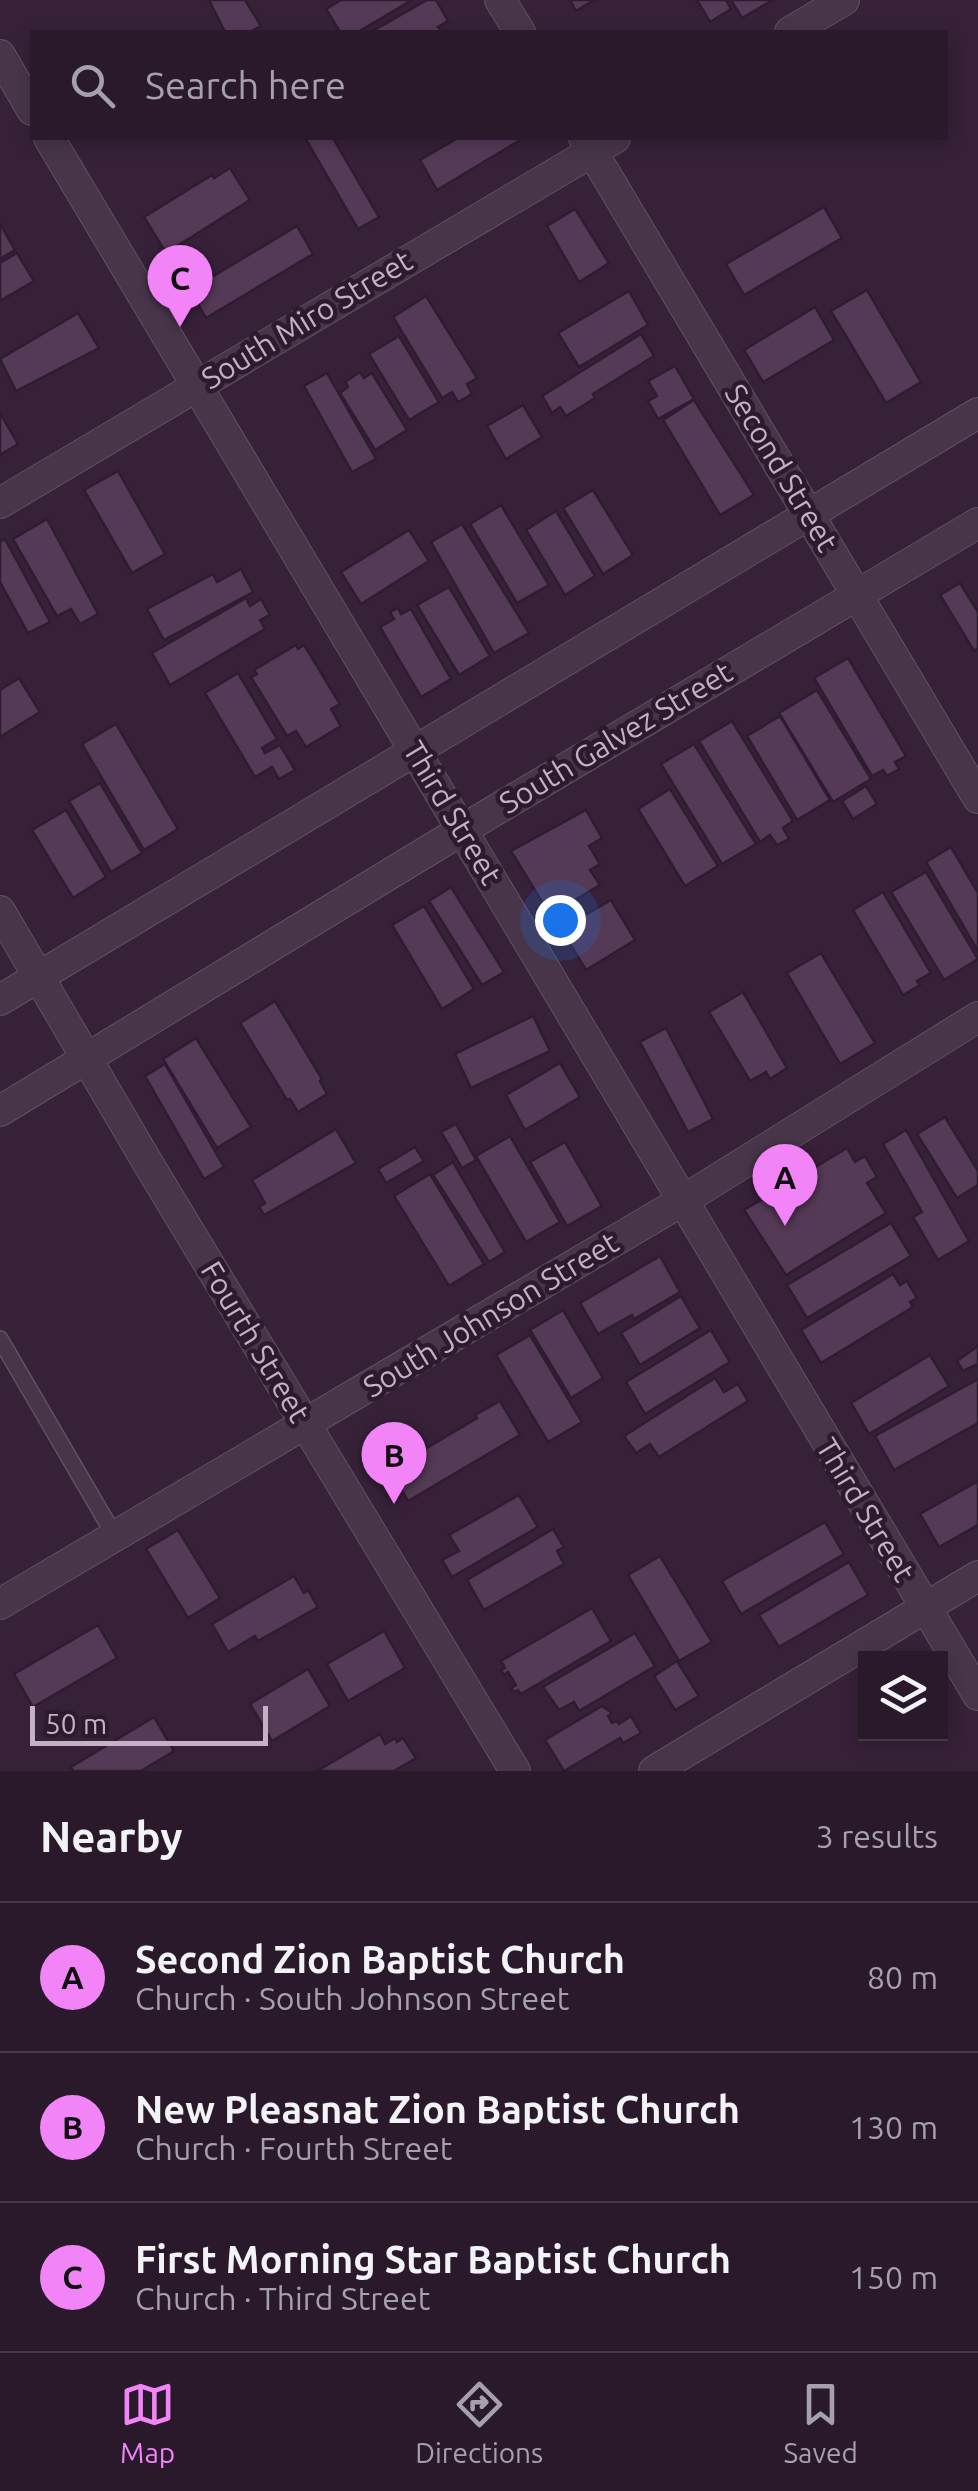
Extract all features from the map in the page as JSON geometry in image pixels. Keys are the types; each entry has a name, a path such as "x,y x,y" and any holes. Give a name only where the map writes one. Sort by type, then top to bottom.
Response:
{"street":[{"path":"500,0 519,30"},
{"path":"793,30 844,0"},
{"path":"0,55 30,107"},
{"name":"Third Street","path":"49,140 978,1696"},
{"name":"South Miro Street","path":"0,503 597,142"},
{"name":"Second Street","path":"597,142 810,516 978,798"},
{"path":"0,1000 978,413"},
{"name":"South Galvez Street","path":"0,1111 978,523"},
{"name":"Fourth Street","path":"0,911 515,1771"},
{"name":"South Johnson Street","path":"0,1604 682,1202 978,1017"},
{"path":"654,1771 978,1576"}],"lane":[{"path":"0,1339 116,1538"}],"building":[{"path":"209,0 245,0 261,26 254,30 224,30"},
{"path":"341,0 412,0 361,30 339,30 326,9"},
{"path":"427,0 436,0 448,21 438,27 440,30 374,30"},
{"path":"570,0 594,0 576,11"},
{"path":"697,0 726,0 731,9 710,22"},
{"path":"731,0 773,0 742,18"},
{"path":"306,140 334,140 379,217 358,229"},
{"path":"455,140 520,140 437,190 420,160"},
{"path":"230,168 250,200 166,253 144,217"},
{"path":"824,207 842,238 744,295 726,264"},
{"path":"575,209 609,263 579,282 547,226"},
{"path":"0,224 15,250 0,259"},
{"path":"297,226 313,254 206,318 190,290"},
{"path":"17,253 34,281 0,301 0,263"},
{"path":"867,290 921,382 886,403 831,311"},
{"path":"629,291 648,325 579,367 558,333"},
{"path":"426,296 477,378 467,384 472,394 458,402 452,392 442,398 393,317"},
{"path":"815,307 834,340 763,382 744,350"},
{"path":"78,313 99,348 16,391 0,359"},
{"path":"641,334 654,356 566,416 560,407 552,413 542,396"},
{"path":"399,336 439,402 409,420 369,354"},
{"path":"675,366 694,399 658,419 648,401 657,396 648,381"},
{"path":"360,372 364,378 372,373 407,430 375,450 340,393 348,387 345,382"},
{"path":"327,373 376,459 352,472 304,386"},
{"path":"694,400 754,495 720,515 663,420"},
{"path":"523,405 542,437 506,459 487,426"},
{"path":"0,413 18,444 0,455"},
{"path":"118,471 165,554 132,573 84,490"},
{"path":"593,490 633,555 603,574 563,508"},
{"path":"501,505 549,585 517,603 470,524"},
{"path":"556,511 595,576 565,595 526,530"},
{"path":"47,519 98,614 80,624 71,609 57,616 13,539"},
{"path":"462,524 529,633 494,653 431,542"},
{"path":"409,530 429,561 361,604 341,572"},
{"path":"5,539 50,622 28,633 0,582 0,542"},
{"path":"241,569 253,592 164,640 147,609 213,574 217,582"},
{"path":"960,583 978,612 978,648 974,651 940,595"},
{"path":"449,587 490,656 459,675 417,605"},
{"path":"246,598 250,606 261,599 270,615 260,620 265,629 170,685 152,653"},
{"path":"398,608 401,614 411,609 451,679 421,697 380,627 394,619 390,612"},
{"path":"296,645 298,649 304,645 340,704 331,709 341,726 306,747 296,731 287,736 251,677 257,674 254,670"},
{"path":"848,658 906,756 895,762 899,769 887,776 883,770 872,776 814,678"},
{"path":"238,673 277,739 262,748 265,753 280,745 295,770 279,779 272,767 255,777 205,693"},
{"path":"19,678 40,712 0,737 0,690"},
{"path":"817,690 871,779 833,802 779,713"},
{"path":"780,716 830,800 797,820 747,736"},
{"path":"732,721 793,821 783,828 789,839 777,845 770,835 760,842 699,741"},
{"path":"116,724 178,829 144,850 82,744"},
{"path":"694,744 756,844 722,864 661,764"},
{"path":"100,783 142,853 111,872 69,801"},
{"path":"866,786 877,804 853,819 842,801"},
{"path":"670,789 718,866 685,886 638,809"},
{"path":"66,810 106,877 73,898 32,830"},
{"path":"586,810 602,838 589,846 600,864 590,870 600,885 563,907 565,911 550,915 511,851"},
{"path":"951,847 978,893 978,951 926,862"},
{"path":"926,872 978,959 944,980 891,892"},
{"path":"451,887 504,972 482,985 429,901"},
{"path":"883,892 931,973 903,995 853,910"},
{"path":"611,900 635,940 586,970 561,929"},
{"path":"424,906 474,989 442,1009 392,925"},
{"path":"821,953 875,1043 840,1064 787,973"},
{"path":"743,992 787,1068 770,1079 766,1072 750,1081 709,1012"},
{"path":"275,1001 327,1094 298,1112 240,1023"},
{"path":"533,1016 550,1051 471,1088 455,1054"},
{"path":"666,1028 713,1119 688,1132 640,1042"},
{"path":"196,1038 251,1127 217,1148 163,1059"},
{"path":"560,1063 580,1097 525,1130 506,1095"},
{"path":"165,1064 224,1167 204,1179 145,1076"},
{"path":"945,1117 978,1171 978,1185 957,1198 917,1134"},
{"path":"456,1124 476,1160 462,1168 441,1132"},
{"path":"336,1129 356,1163 264,1215 259,1207 265,1203 252,1180"},
{"path":"906,1130 969,1241 938,1260 913,1217 922,1212 883,1144"},
{"path":"510,1136 560,1222 526,1242 476,1156"},
{"path":"565,1142 602,1206 567,1226 530,1162"},
{"path":"415,1147 424,1161 386,1183 378,1169"},
{"path":"847,1148 855,1162 865,1156 877,1177 867,1183 886,1213 786,1275 744,1210"},
{"path":"453,1162 505,1252 489,1262 433,1175"},
{"path":"430,1174 484,1264 449,1286 394,1196"},
{"path":"891,1223 911,1256 807,1318 787,1285"},
{"path":"660,1256 680,1292 634,1319 632,1315 598,1334 580,1303"},
{"path":"893,1274 900,1285 907,1281 917,1298 910,1302 913,1307 821,1363 801,1330"},
{"path":"681,1296 700,1328 640,1365 621,1333"},
{"path":"563,1310 603,1378 571,1398 530,1330"},
{"path":"711,1330 730,1362 645,1414 626,1382"},
{"path":"530,1335 582,1422 548,1442 496,1355"},
{"path":"978,1346 978,1364 963,1371 957,1361"},
{"path":"930,1355 949,1386 869,1434 851,1403"},
{"path":"715,1378 724,1392 738,1384 748,1401 659,1457 650,1444 636,1453 624,1436"},
{"path":"978,1379 978,1423 894,1470 875,1436"},
{"path":"500,1401 520,1435 408,1501 388,1467 396,1462 398,1465"},
{"path":"978,1481 978,1525 939,1547 920,1514"},
{"path":"519,1495 538,1527 452,1577 442,1560 459,1551 449,1535"},
{"path":"825,1522 844,1554 741,1614 722,1581"},
{"path":"553,1529 564,1547 557,1551 564,1564 484,1610 467,1580"},
{"path":"178,1530 220,1598 188,1618 146,1549"},
{"path":"660,1556 712,1642 679,1661 628,1575"},
{"path":"849,1562 868,1595 779,1647 759,1615"},
{"path":"294,1576 318,1607 258,1641 255,1636 228,1652 212,1624"},
{"path":"592,1608 611,1641 521,1694 518,1690 514,1692 511,1688 516,1685 508,1672 504,1675 501,1661"},
{"path":"98,1625 117,1658 33,1707 14,1674"},
{"path":"384,1631 405,1668 348,1701 327,1664"},
{"path":"635,1633 655,1666 579,1711 574,1702 559,1710 543,1687"},
{"path":"677,1661 699,1696 675,1710 654,1676"},
{"path":"308,1669 330,1706 272,1741 250,1704"},
{"path":"602,1706 612,1713 608,1716 612,1723 619,1724 631,1716 641,1733 623,1743 620,1738 564,1771 545,1740"},
{"path":"154,1717 174,1751 141,1771 73,1771 71,1767"},
{"path":"380,1734 385,1744 403,1738 416,1758 394,1771 317,1771"}],"place":[{"name":"First Morning Star Baptist Church","path":"180,327"},
{"name":"Second Zion Baptist Church","path":"785,1226"},
{"name":"New Pleasnat Zion Baptist Church","path":"394,1504"}]}
